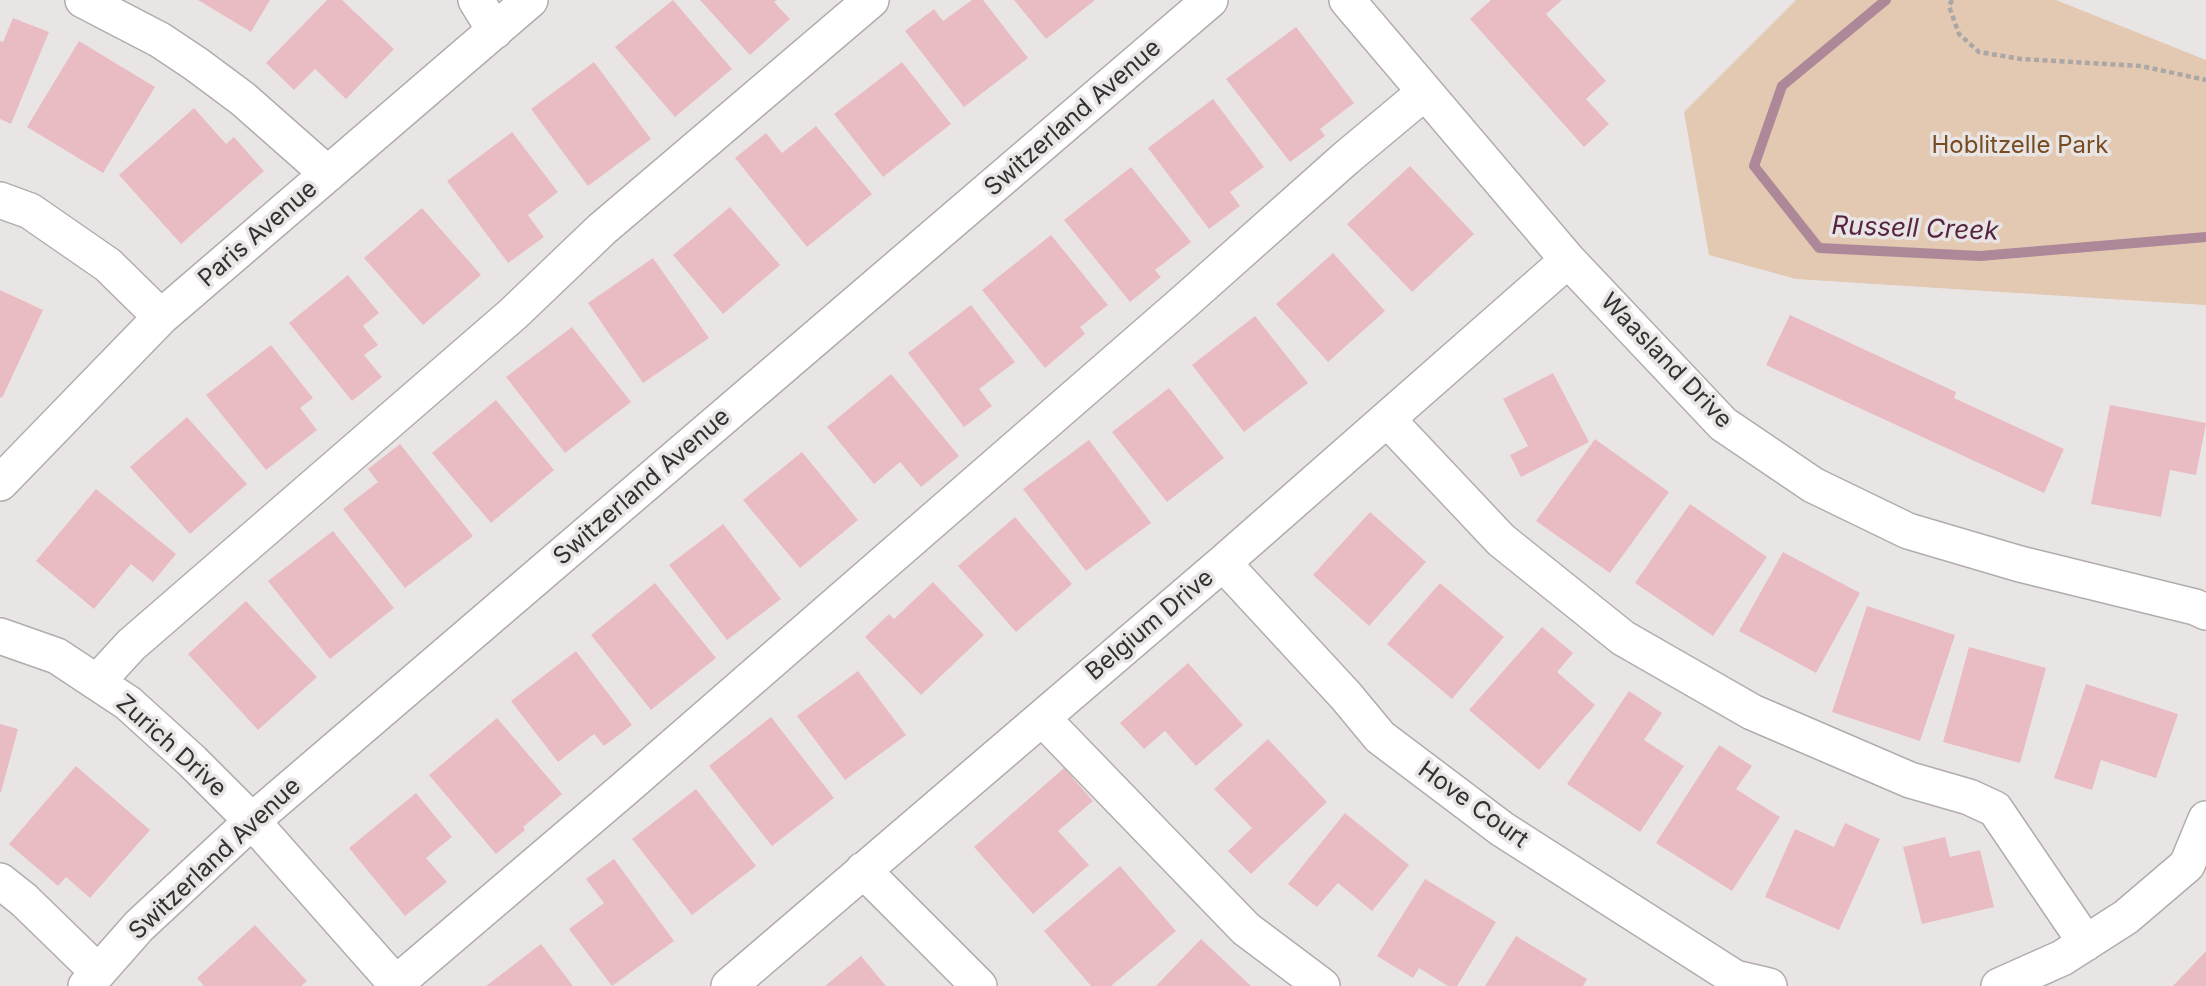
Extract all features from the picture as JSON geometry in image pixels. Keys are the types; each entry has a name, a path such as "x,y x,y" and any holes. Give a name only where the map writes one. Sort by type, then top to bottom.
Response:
{"street":[{"path":"83,0 160,40 196,64 243,99 328,174"},
{"path":"477,0 495,31"},
{"name":"Paris Avenue","path":"6,467 161,317 530,0"},
{"path":"97,682 131,645 513,314 602,229 871,0"},
{"name":"Switzerland Avenue","path":"92,979 139,926 252,821 1210,0"},
{"name":"Waasland Drive","path":"1347,0 1568,260 1723,424 1813,485 1908,531 2020,564 2206,611"},
{"path":"395,985 1425,92"},
{"path":"0,200 30,211 108,265 161,317"},
{"name":"Belgium Drive","path":"729,986 1223,563 1568,260"},
{"path":"1387,419 1501,540 1623,638 1752,712 1909,780 1969,797 1995,809 2086,943"},
{"name":"Hove Court","path":"1223,563 1346,696 1380,737 1502,829 1735,978 1769,986"},
{"name":"Zurich Drive","path":"0,636 57,656 128,703 192,761 252,821 395,985"},
{"path":"1042,718 1246,929 1322,986"},
{"path":"1999,986 2063,958 2126,917 2187,865 2206,819"},
{"path":"863,870 979,986"},
{"path":"0,881 24,900 92,979"}],"path":[{"path":"1952,0 1949,6 1959,34 1979,52 2021,60 2141,66 2206,80"}],"green space":[{"name":"Hoblitzelle Park","path":"1796,0 2056,0 2206,60 2206,305 1796,279 1709,255 1684,112"}],"building":[{"path":"198,0 270,0 251,32"},
{"path":"327,0 342,0 394,49 346,99 315,69 294,90 266,63"},
{"path":"673,0 732,69 675,117 615,47"},
{"path":"700,0 777,0 774,2 790,19 750,55"},
{"path":"972,0 983,0 1028,58 964,107 905,31 934,9 943,21"},
{"path":"1014,0 1095,0 1046,39"},
{"path":"1491,0 1562,0 1546,14 1606,81 1586,99 1609,124 1584,147 1470,19"},
{"path":"13,18 49,32 11,124 0,119 0,41 3,42"},
{"path":"1296,27 1354,103 1320,129 1325,136 1290,162 1226,79"},
{"path":"79,41 155,87 103,173 27,127"},
{"path":"594,62 651,139 588,186 531,109"},
{"path":"902,62 951,124 883,177 834,114"},
{"path":"1213,99 1264,167 1230,192 1240,206 1209,229 1148,148"},
{"path":"194,108 226,144 234,137 264,171 181,244 119,175"},
{"path":"816,126 872,194 807,247 735,158 766,133 782,153"},
{"path":"512,132 558,192 528,215 544,237 508,263 447,181"},
{"path":"1410,166 1474,234 1412,292 1347,224"},
{"path":"1131,167 1191,242 1155,270 1161,277 1130,302 1064,220"},
{"path":"730,207 780,265 723,314 673,255"},
{"path":"422,208 481,275 423,325 364,258"},
{"path":"1051,235 1108,305 1080,327 1085,334 1045,368 982,290"},
{"path":"1333,253 1385,311 1328,362 1276,304"},
{"path":"653,258 709,338 643,383 588,303"},
{"path":"348,275 379,313 363,326 378,345 364,355 382,377 352,401 289,323"},
{"path":"0,290 43,310 2,398 0,397"},
{"path":"971,305 1015,362 979,389 992,406 964,427 908,353"},
{"path":"1790,315 1956,392 1954,398 2064,449 2044,493 1766,365"},
{"path":"1255,316 1308,383 1244,432 1192,365"},
{"path":"572,327 631,402 565,453 506,377"},
{"path":"271,345 313,398 300,408 317,430 266,470 206,395"},
{"path":"1553,373 1589,442 1521,477 1510,455 1528,446 1503,399"},
{"path":"891,374 959,456 921,487 900,462 874,484 827,427"},
{"path":"1169,388 1224,458 1167,502 1112,432"},
{"path":"496,400 554,470 491,523 432,453"},
{"path":"2110,405 2206,423 2196,475 2170,470 2161,517 2091,504"},
{"path":"187,417 247,484 190,534 130,467"},
{"path":"1595,439 1669,492 1610,573 1536,521"},
{"path":"1089,440 1151,523 1086,571 1023,489"},
{"path":"400,444 473,536 405,588 343,509 378,482 368,469"},
{"path":"802,452 858,520 800,568 743,500"},
{"path":"96,489 176,554 153,582 131,564 94,609 36,561"},
{"path":"1690,504 1767,557 1713,636 1635,583"},
{"path":"1370,512 1426,562 1369,626 1313,575"},
{"path":"1015,517 1072,584 1016,632 958,566"},
{"path":"723,524 781,599 727,640 669,565"},
{"path":"333,531 394,608 330,659 268,581"},
{"path":"1783,552 1860,593 1816,673 1739,631"},
{"path":"933,582 984,635 921,695 865,637 889,614 894,619"},
{"path":"655,583 716,658 651,710 591,635"},
{"path":"1440,583 1504,637 1452,699 1387,644"},
{"path":"246,601 317,677 258,730 188,654"},
{"path":"1867,606 1955,635 1920,741 1832,712"},
{"path":"1542,627 1573,653 1557,672 1595,705 1539,770 1469,710"},
{"path":"1969,647 2046,668 2020,763 1943,742"},
{"path":"576,651 632,725 604,746 594,734 558,762 511,701"},
{"path":"1188,663 1243,725 1196,766 1165,731 1144,749 1120,723"},
{"path":"858,671 906,735 845,780 797,716"},
{"path":"2086,684 2178,714 2156,778 2101,760 2092,790 2054,778"},
{"path":"1629,691 1662,713 1644,740 1684,766 1640,832 1567,784"},
{"path":"771,717 834,798 772,846 709,766"},
{"path":"497,718 562,794 496,854 429,775"},
{"path":"0,724 18,729 1,792 0,792"},
{"path":"1268,739 1327,802 1251,874 1228,851 1252,828 1214,789"},
{"path":"1719,745 1752,766 1736,789 1780,817 1732,891 1656,843"},
{"path":"76,766 150,830 90,898 66,877 58,886 9,844"},
{"path":"1064,768 1093,801 1058,831 1089,865 1033,914 974,847"},
{"path":"696,789 756,866 692,915 632,839"},
{"path":"416,793 452,837 426,858 447,882 405,916 349,848"},
{"path":"1345,813 1409,865 1372,911 1338,883 1317,907 1288,884"},
{"path":"1845,823 1880,839 1839,930 1765,897 1795,829 1834,847"},
{"path":"1945,837 1950,857 1980,850 1994,907 1922,924 1903,847"},
{"path":"614,859 674,941 612,986 569,929 604,903 586,879"},
{"path":"1120,866 1176,931 1111,986 1091,986 1044,931"},
{"path":"1425,879 1496,922 1457,986 1448,986 1419,968 1413,978 1377,956"},
{"path":"255,925 307,981 301,986 204,986 197,978"},
{"path":"1516,936 1587,979 1583,986 1485,986"},
{"path":"1201,939 1251,986 1156,986"},
{"path":"541,944 573,986 486,986"},
{"path":"2206,951 2206,986 2173,986"},
{"path":"861,956 886,986 825,986"}],"waterway":[{"name":"Russell Creek","path":"1886,0 1782,86 1754,166 1819,248 1980,256 2206,237"}]}
